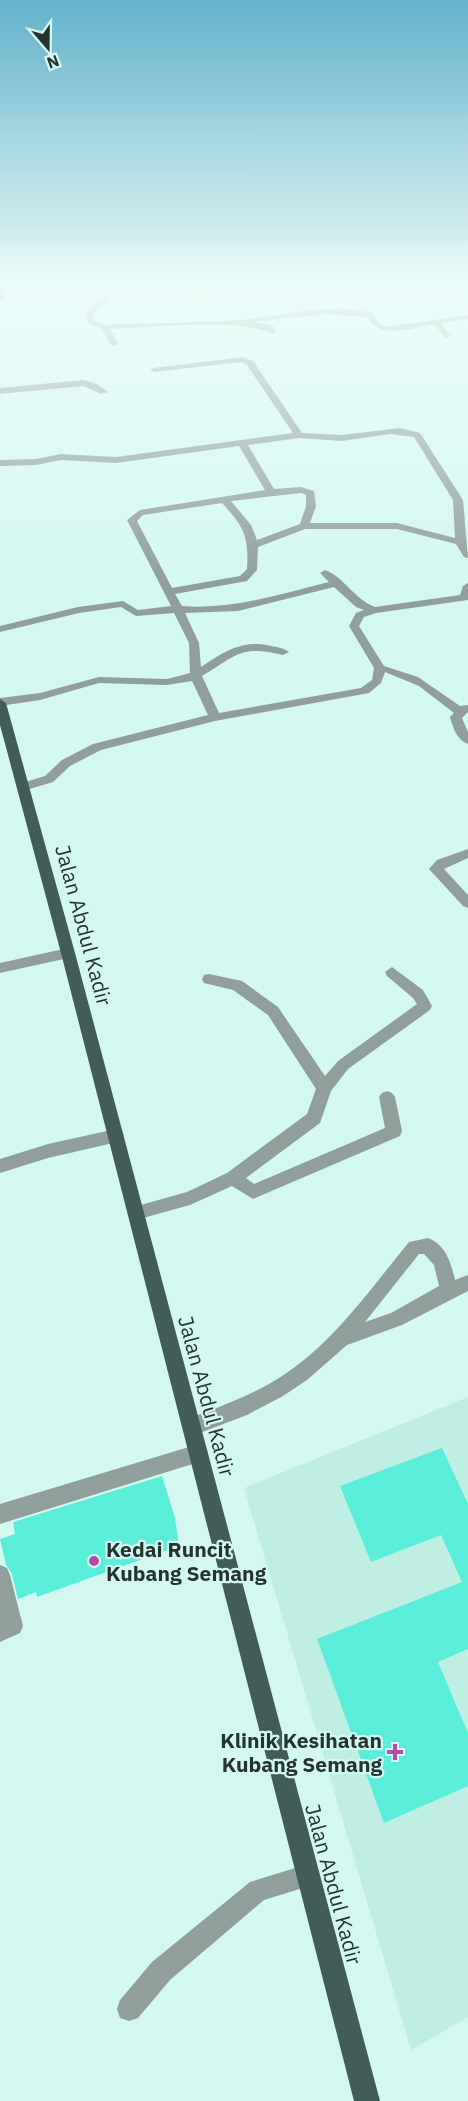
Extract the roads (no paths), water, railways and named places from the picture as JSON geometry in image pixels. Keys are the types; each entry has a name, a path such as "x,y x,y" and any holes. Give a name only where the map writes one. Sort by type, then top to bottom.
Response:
{"main road":[{"name":"Jalan Abdul Kadir","path":"0,702 68,953 367,2101"}],"street":[{"path":"0,391 52,386"},
{"path":"94,386 104,392"},
{"path":"266,386 299,435"},
{"path":"0,463 36,462 61,457 116,460 299,435 345,438 407,430 417,435 458,500 460,542 468,555"},
{"path":"242,443 271,492"},
{"path":"215,717 196,677 194,643 132,520 140,513 271,492 301,490 310,493 311,506 304,526"},
{"path":"168,592 243,579 252,570 254,545 250,528 226,501"},
{"path":"254,545 304,526 397,526 460,542"},
{"path":"325,573 360,605 374,610"},
{"path":"0,629 78,610 123,604 136,613 178,609 193,611 230,609 337,583"},
{"path":"23,788 49,779 66,763 98,747 215,717 365,691 377,681 380,668 354,626 360,615 374,610 465,598 468,586"},
{"path":"0,702 46,695 99,680 128,679 151,683 196,677 223,656 243,648 256,646 283,652"},
{"path":"380,668 404,673 464,709 456,717 456,723 468,740"},
{"path":"468,853 442,863 436,869 468,903"},
{"path":"0,968 68,953"},
{"path":"136,1213 190,1198 233,1178 314,1118 324,1088 343,1065 424,1006 418,994 392,972"},
{"path":"209,979 237,985 273,1011 324,1088"},
{"path":"233,1178 252,1192 394,1131 387,1098"},
{"path":"0,1166 48,1151 116,1136"},
{"path":"192,1427 240,1409 277,1390 301,1374 341,1338 415,1248 429,1246 442,1261 449,1290"},
{"path":"341,1338 396,1319 449,1290 468,1283"},
{"path":"0,1514 198,1453"},
{"path":"0,1575 13,1626 0,1632"},
{"path":"129,2009 161,1971 258,1890 308,1876"}],"place":[{"name":"Kedai Runcit Kubang Semang","path":"94,1561"},
{"name":"Klinik Kesihatan Kubang Semang","path":"395,1752"}]}
